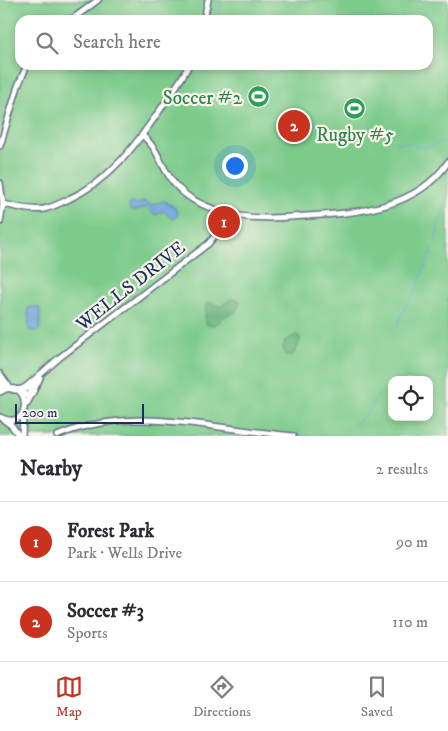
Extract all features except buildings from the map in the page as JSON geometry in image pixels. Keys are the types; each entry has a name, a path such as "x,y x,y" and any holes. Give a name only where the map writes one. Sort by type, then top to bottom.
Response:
{"street":[{"path":"78,15 98,0"},
{"path":"205,15 208,0"},
{"path":"0,146 14,97 25,70"},
{"path":"3,204 41,209 72,198 90,188 111,172 142,135 186,70"},
{"path":"142,135 157,150 165,170 179,190 194,202 242,217 273,218 368,210 394,202 426,186 448,162"},
{"path":"0,183 3,204 0,222"},
{"name":"WELLS DRIVE","path":"0,392 25,388 59,358 208,244 218,231 225,213"},
{"name":"WELLS DRIVE","path":"24,411 32,391 43,373"},
{"path":"0,374 12,389 23,397 24,411 21,436"},
{"path":"2,418 14,420 24,411"},
{"path":"2,418 21,436"},
{"path":"57,436 91,424 144,419 169,420 293,436"}],"green space":[{"path":"0,0 448,0 448,436 0,436"},
{"path":"231,299 239,300 240,302 236,312 225,316 216,325 207,325 205,320 206,303 221,306"},
{"path":"296,335 300,337 296,350 292,356 286,355 283,348 285,341"}],"water":[{"path":"144,201 151,205 164,201 175,207 178,215 172,219 164,211 155,215 147,207 134,212 129,209 130,203 137,204"},
{"path":"28,308 40,308 40,329 38,331 30,331 29,329"}],"waterway":[{"path":"218,15 221,0"},
{"path":"396,143 426,147 442,142"},
{"path":"397,326 402,313 414,294 435,243 441,216 448,200"},
{"path":"356,425 371,408 378,394"}],"place":[{"name":"Soccer #2","path":"258,97"},
{"name":"Rugby #5","path":"355,108"},
{"name":"Soccer #3","path":"294,126"},
{"name":"Forest Park","path":"224,222"}]}
